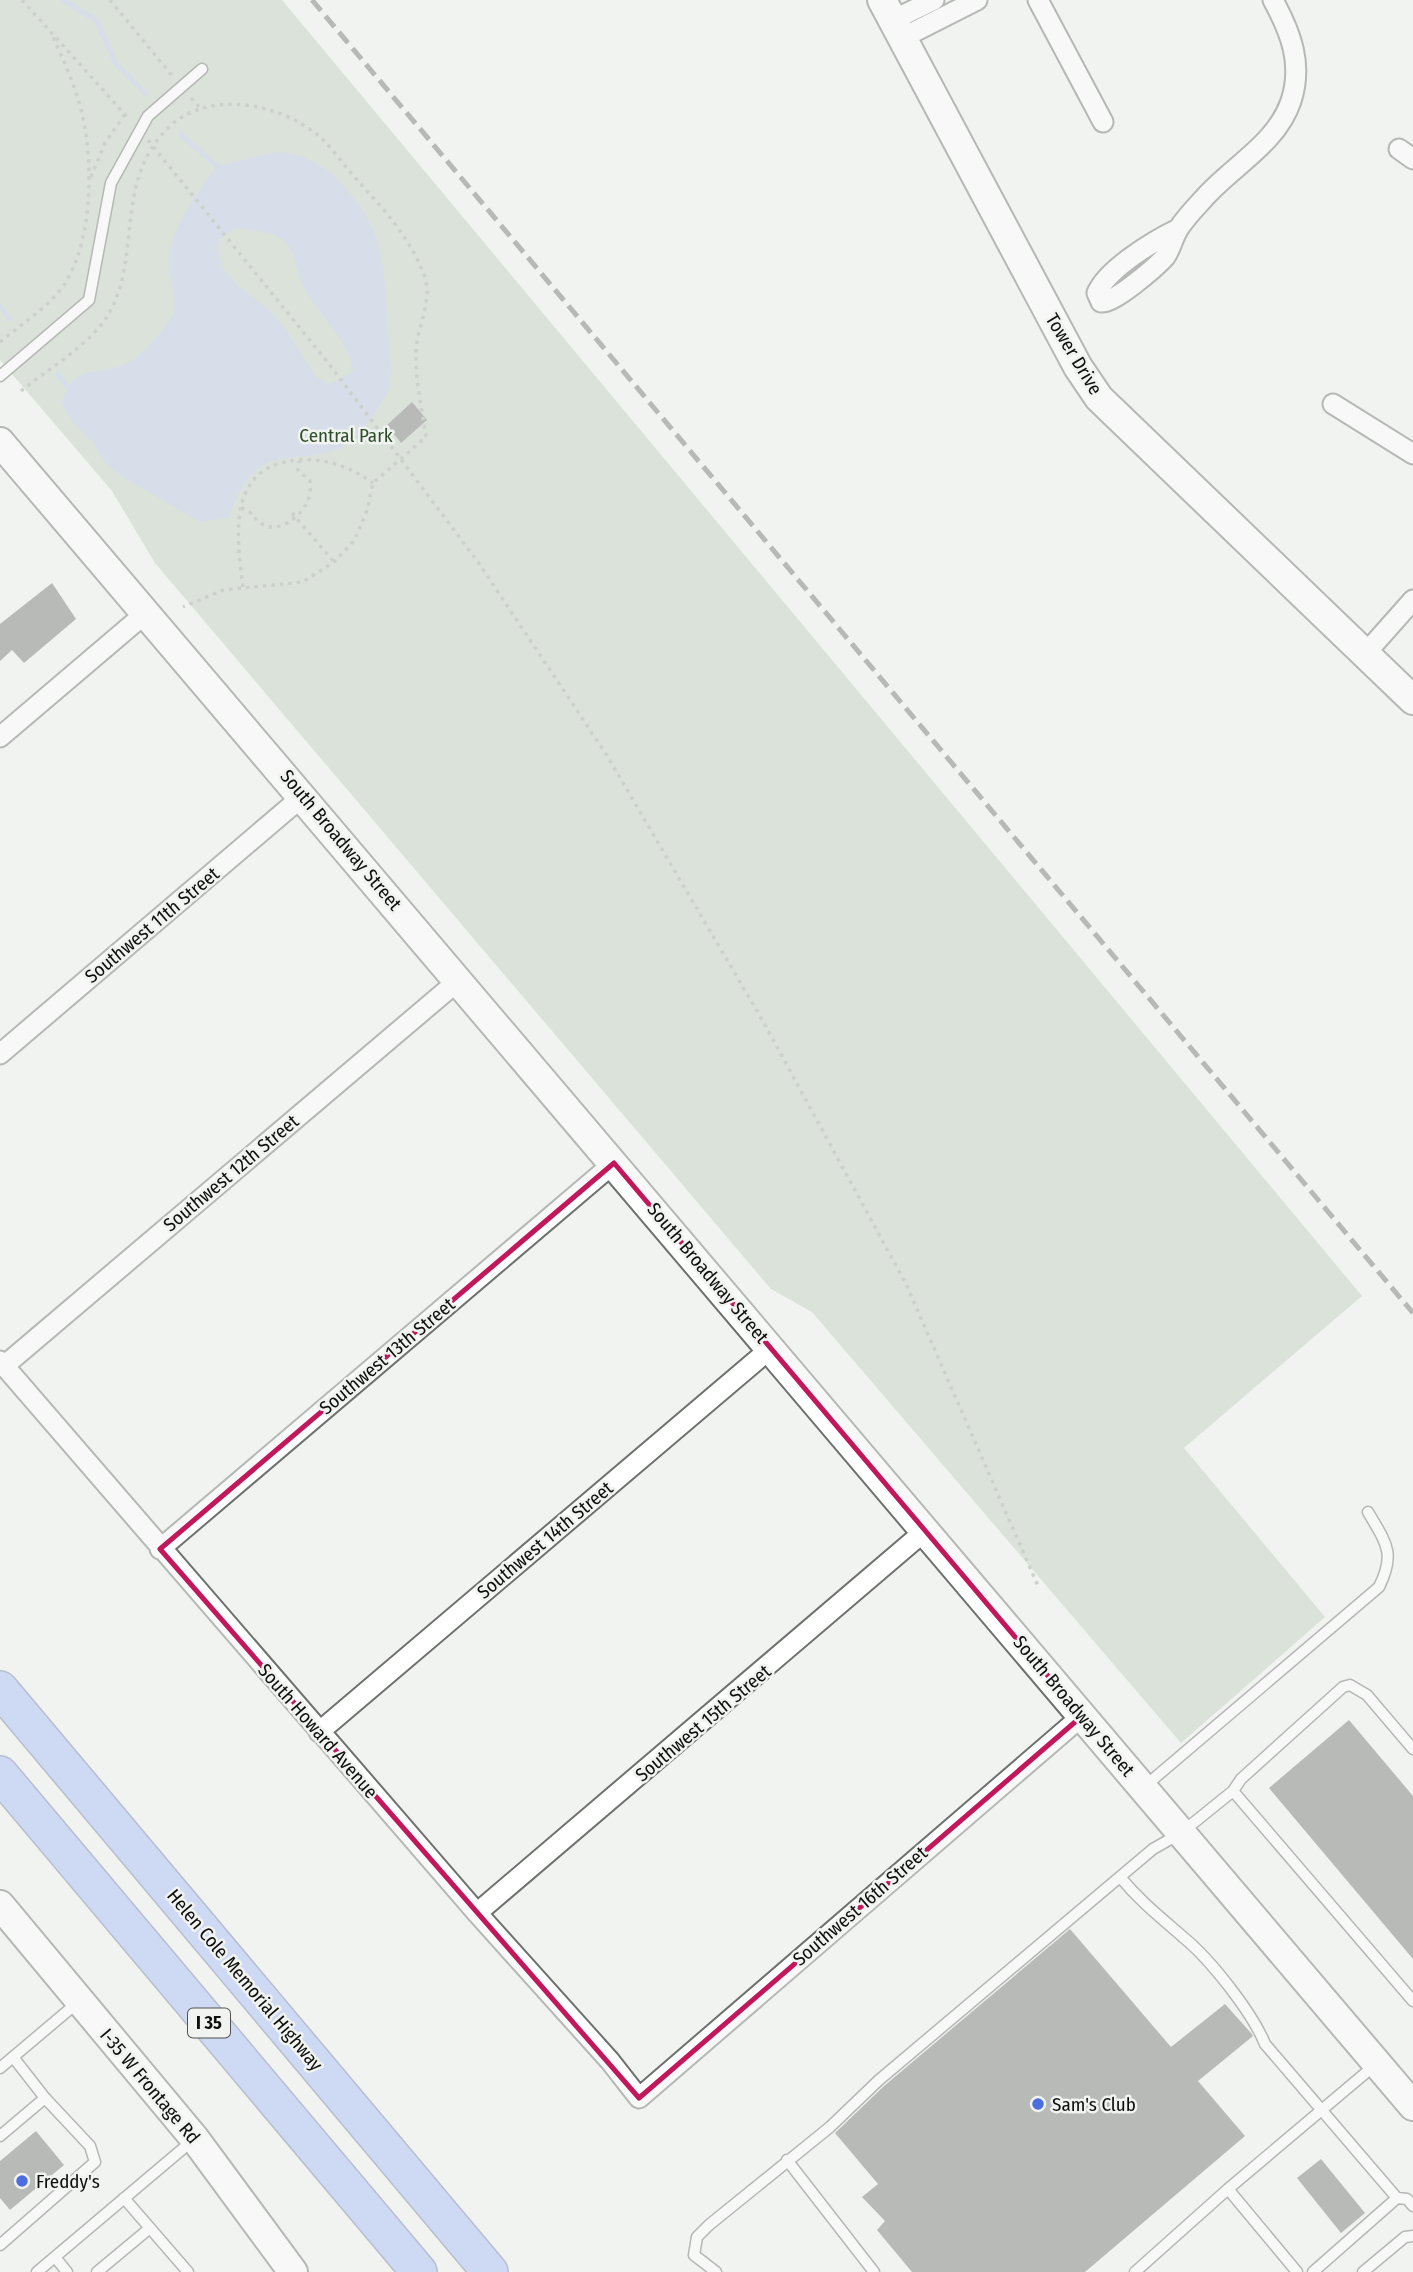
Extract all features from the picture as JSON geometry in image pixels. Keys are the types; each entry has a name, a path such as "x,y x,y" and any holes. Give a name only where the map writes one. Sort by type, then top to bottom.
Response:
{"highway":[{"name":"Helen Cole Memorial Highway","path":"0,1689 488,2268"},
{"name":"I 35","path":"0,1774 419,2272"}],"main road":[{"name":"Tower Drive","path":"892,19 1078,367 1099,398 1413,700"},
{"name":"South Broadway Street","path":"0,442 1377,2064 1407,2094"},
{"name":"I-35 W Frontage Rd","path":"0,1905 195,2139 293,2272"}],"street":[{"path":"892,19 934,0"},
{"path":"892,19 977,0"},
{"path":"1038,0 1103,122"},
{"path":"1178,229 1208,193 1271,136 1291,102 1297,65 1294,47 1273,0"},
{"path":"1333,404 1413,454"},
{"path":"1365,654 1413,600"},
{"path":"0,737 147,612"},
{"name":"Southwest 11th Street","path":"0,1054 303,796"},
{"name":"Southwest 12th Street","path":"2,1364 459,980"},
{"name":"Southwest 13th Street","path":"160,1549 614,1163"},
{"name":"Southwest 14th Street","path":"319,1731 771,1348"},
{"name":"South Howard Avenue","path":"2,1364 477,1913 610,2061 639,2098"},
{"name":"Southwest 15th Street","path":"477,1913 926,1530"},
{"name":"Southwest 16th Street","path":"639,2098 1082,1716"}],"lane":[{"path":"0,376 89,300 111,183 148,116 202,69"},
{"path":"1143,1788 1378,1587 1386,1572 1388,1547 1368,1512"},
{"path":"716,2272 694,2255 697,2237 786,2160 831,2127 878,2080 1153,1849 1181,1833 1233,1791 1241,1779 1343,1687 1350,1685 1367,1695 1413,1749"},
{"path":"1233,1791 1413,2001"},
{"path":"1120,1877 1143,1905 1185,1938 1256,2021 1265,2044 1323,2108 1397,2198 1407,2199 1413,2206"},
{"path":"0,2068 80,2000"},
{"path":"0,2245 94,2162 90,2146 45,2098 13,2057"},
{"path":"1135,2272 1228,2189 1377,2064"},
{"path":"0,2136 45,2098"},
{"path":"37,2272 195,2139"},
{"path":"786,2160 874,2272"},
{"path":"1228,2189 1297,2272"},
{"path":"124,2198 188,2272"},
{"path":"1312,2272 1397,2198"},
{"path":"97,2272 150,2228"},
{"path":"1363,2272 1405,2237 1413,2236"},
{"path":"55,2257 68,2272"}],"path":[{"path":"22,0 131,121"},
{"path":"110,0 176,79"},
{"path":"51,32 83,118 90,179"},
{"path":"188,95 201,109"},
{"path":"21,391 93,334 109,315 122,276 133,195 141,167 165,131 183,117 201,109 228,103 256,106 320,136 404,233 426,278 426,311 415,352 426,437 373,483 367,511 354,541 334,562 303,582 223,590 183,607"},
{"path":"0,342 55,296 74,267 82,237 90,179 104,142 125,114"},
{"path":"147,138 333,369 478,562 606,754 764,1023 906,1284 1038,1586"},
{"path":"243,587 238,545 241,508 257,475 279,462 299,460 333,463 354,469 373,483"},
{"path":"241,508 252,511 261,524 274,528 296,517 309,498 310,481 298,470 299,460"},
{"path":"292,513 334,562"}],"highlighted area":[{"path":"614,1163 1082,1716 639,2098 160,1549"}],"green space":[{"name":"Central Park","path":"0,0 282,0 1362,1296 1184,1448 1325,1617 1181,1743 812,1312 771,1289 155,563 112,491 0,360"}],"water":[{"path":"276,152 290,153 314,162 344,186 368,220 379,247 391,370 386,395 354,440 316,455 268,462 254,472 241,489 229,517 200,522 123,477 105,462 93,442 73,423 62,403 72,382 86,373 114,368 131,361 168,323 174,307 168,263 172,242 188,208 217,166","holes":["235,228 272,234 287,243 304,288 340,338 353,371 330,384 316,377 285,328 224,270 217,250 219,240"]}],"building":[{"path":"412,402 427,420 401,443 387,425"},
{"path":"52,583 76,619 24,663 12,650 0,661 0,624"},
{"path":"1349,1720 1413,1796 1413,1959 1269,1788"},
{"name":"Sam's Club","path":"1070,1929 1171,2047 1225,2004 1251,2033 1253,2036 1198,2081 1245,2136 1085,2272 912,2272 877,2230 885,2221 862,2197 878,2184 835,2133 884,2086"},
{"name":"Freddy's","path":"36,2131 64,2165 10,2210 0,2198 0,2161"},
{"path":"1321,2159 1365,2213 1341,2233 1297,2178"}],"waterway":[{"path":"63,0 97,21 116,64 146,94"},
{"path":"181,135 217,166"},
{"path":"0,306 10,319"},
{"path":"58,375 67,387"}],"railway":[{"path":"312,0 1413,1313"}],"place":[{"name":"Sam's Club","path":"1038,2104"},
{"name":"Freddy's","path":"22,2181"}]}
